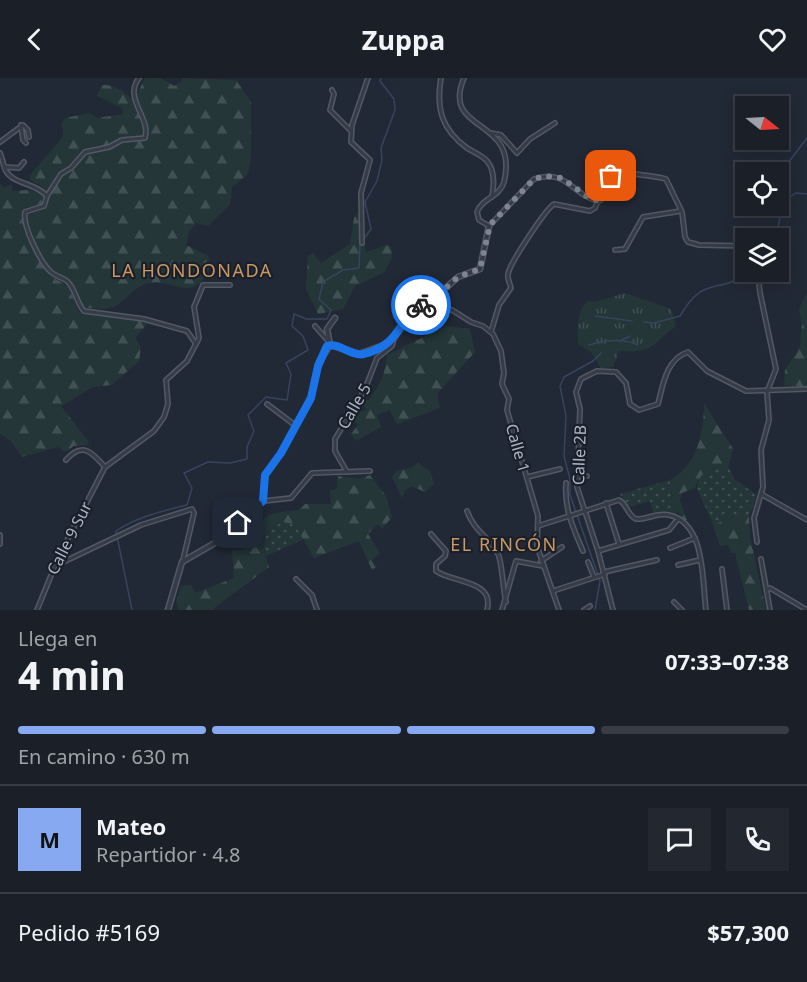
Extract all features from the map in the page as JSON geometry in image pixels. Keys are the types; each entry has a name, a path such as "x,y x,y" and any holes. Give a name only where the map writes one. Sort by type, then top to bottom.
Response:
{"street":[{"path":"139,78 134,100 147,133 146,138 90,149 71,168 61,174 47,195 44,206 25,212 25,221 43,261 51,272 69,283 75,301 84,311 144,318 187,331 196,344"},
{"path":"362,243 361,193 370,160 351,142 351,131 368,78"},
{"path":"441,78 439,102 443,123 453,136 488,162 494,181 492,197"},
{"path":"464,78 459,96 465,114 473,123 491,133 503,145 505,168 503,186 482,203 477,212 479,220 489,226"},
{"path":"332,90 334,94 329,110 351,131"},
{"path":"491,133 501,135 513,152 518,153 530,139 555,123"},
{"path":"21,125 26,127 29,137"},
{"path":"0,142 21,125"},
{"path":"21,125 23,140 26,143"},
{"path":"0,153 5,167 15,180 31,183 47,195"},
{"path":"5,167 19,168 24,162"},
{"path":"423,303 447,308 491,332 499,305 511,288 508,277 511,266 542,216 554,204 590,211 595,208 598,201 608,196 612,173 620,171 641,177 666,179 681,210 688,242 699,245 735,246"},
{"path":"315,326 329,344 362,354 394,338 412,311 438,295 458,277 480,269 489,226 532,180 544,176 562,178 589,198 598,201"},
{"path":"615,250 625,249 643,217 681,210"},
{"path":"757,542 754,518 764,479 761,450 769,420 767,392 776,369 760,293 760,282"},
{"path":"196,344 200,334 194,307 203,285 230,285"},
{"path":"263,501 265,475 314,393 321,356 329,344 327,329 335,318"},
{"name":"Calle 1","path":"491,332 500,347 504,373 502,384 509,399 507,410 527,477 538,526 536,543 541,561"},
{"name":"Calle 5","path":"347,472 335,446 338,434 365,389 376,360 392,346 394,338"},
{"name":"Calle 9 Sur","path":"37,610 53,567 105,467 154,431 168,408 166,380 187,361 196,344"},
{"name":"Calle 2B","path":"613,610 600,575 598,551 583,511 576,477 580,420 576,389 581,379 597,371 616,372 626,383 630,404 636,409 658,404 660,388 667,372 687,352 707,371 726,382 746,391 767,392"},
{"path":"767,392 807,389"},
{"path":"267,404 296,426"},
{"path":"66,460 74,450 81,449 93,454 105,467"},
{"path":"527,477 560,469"},
{"path":"182,562 222,538 263,501 291,498 312,473 370,471"},
{"path":"576,477 586,476"},
{"name":"Calle 2B","path":"566,483 565,501 583,551"},
{"path":"762,494 807,520"},
{"path":"538,526 606,503 622,501 629,515 636,519 659,514 678,519 689,527 695,538 706,610"},
{"path":"606,503 619,544"},
{"path":"53,567 141,525 177,515 191,508 194,510 168,610"},
{"path":"467,511 479,534 500,557 501,582 506,602"},
{"path":"598,551 669,530 678,519"},
{"path":"431,534 446,551 445,556 435,564 436,571 466,582 487,594 489,600 487,610"},
{"path":"0,535 0,543"},
{"path":"670,548 695,538"},
{"path":"559,610 541,561 562,547"},
{"path":"59,556 65,561"},
{"path":"761,559 770,610"},
{"path":"502,610 517,560 528,565 543,567"},
{"path":"553,591 600,575 657,560"},
{"path":"678,565 700,560"},
{"name":"Calle 2B","path":"588,562 600,575"},
{"path":"722,569 727,610"},
{"path":"296,579 312,595 317,610"},
{"path":"766,589 770,588 807,610"},
{"path":"674,602 682,610"},
{"path":"584,610 590,606"}],"green space":[{"path":"145,78 160,78 174,86 183,78 236,80 251,102 251,156 248,174 232,187 230,205 208,226 196,223 189,232 186,245 207,255 211,263 205,277 198,284 191,288 183,288 158,282 148,283 138,287 113,307 84,308 79,303 68,279 49,268 35,241 26,216 44,209 50,195 42,186 30,180 30,175 63,137 62,123 65,118 89,113 97,118 123,114 122,108 97,96 102,85 120,89 133,102"},
{"path":"0,183 4,188 12,184 12,191 29,190 44,195 41,205 21,212 38,259 51,276 69,287 79,312 149,322 135,338 141,347 139,361 112,385 93,387 61,406 89,442 88,445 74,446 65,452 58,447 22,457 10,440 0,434"},
{"path":"358,213 366,252 387,245 391,247 392,257 385,272 355,286 343,309 318,314 306,289 308,256 313,253 321,263 350,244 354,218"},
{"path":"625,293 671,309 676,326 646,349 619,351 613,367 601,368 591,352 578,344 581,310 588,301 595,302"},
{"path":"807,293 807,387 784,385 785,370 800,346 802,324 799,309"},
{"path":"446,326 470,329 475,352 437,394 440,408 397,424 390,410 377,415 381,427 356,441 351,434 359,424 351,421 358,410 362,412 366,409 362,403 365,399 369,400 379,385 384,374 387,355"},
{"path":"704,403 733,449 728,468 707,471 695,488 682,493 680,500 687,520 682,520 678,511 674,516 670,480 687,466 698,446 703,425"},
{"path":"418,463 430,471 434,484 425,492 411,486 402,498 392,477 396,471 413,467"},
{"path":"713,467 729,468 735,480 757,495 749,516 734,516 713,525 697,488 700,475"},
{"path":"370,475 386,496 392,517 382,529 378,524 368,534 380,553 372,560 377,567 372,570 359,541 314,558 295,524 281,522 268,532 263,541 269,567 214,610 179,610 176,602 181,586 191,585 195,593 234,578 232,550 244,550 244,537 262,519 280,512 299,510 305,504 331,504 330,491 337,489 338,476 358,479"},
{"path":"670,480 674,516 654,514 650,501 629,507 620,494"},
{"path":"734,516 749,516 750,537 766,610 749,610 735,553 731,553 728,545 720,546 713,525"},
{"path":"281,522 295,524 304,539 266,556 264,540 271,529"}],"waterway":[{"path":"363,240 371,229 365,202 377,181 382,160 381,148 395,110 394,99 380,81 381,78"},
{"path":"789,162 807,138"},
{"path":"778,228 783,202 796,193 807,194"},
{"path":"132,610 116,531 141,518 187,505 192,488 184,473 208,462 230,463 247,459 247,447 254,431 248,415 266,397 287,400 291,374 286,363 308,350 303,336 292,326 294,314 306,319 327,319 331,310 319,299 323,282 343,270 359,268 360,244"},
{"path":"644,322 654,323 680,316 697,294 735,280"},
{"path":"595,316 632,321"},
{"path":"620,341 630,336"},
{"path":"589,345 614,340 638,345"},
{"path":"595,610 600,581 570,495 570,479 564,456 566,416 560,386 564,377 593,361 601,353"}],"way so far":[{"path":"421,305 438,295 458,277 480,269 489,226 532,180 544,176 562,178 589,198 599,201 608,196 611,176"}],"district":[{"name":"LA HONDONADA","path":"192,271"},
{"name":"EL RINCÓN","path":"504,545"}],"route":[{"path":"238,523 263,501 265,475 281,453 311,398 318,366 327,346 333,345 362,354 384,345 393,339 412,311 421,305"}]}
